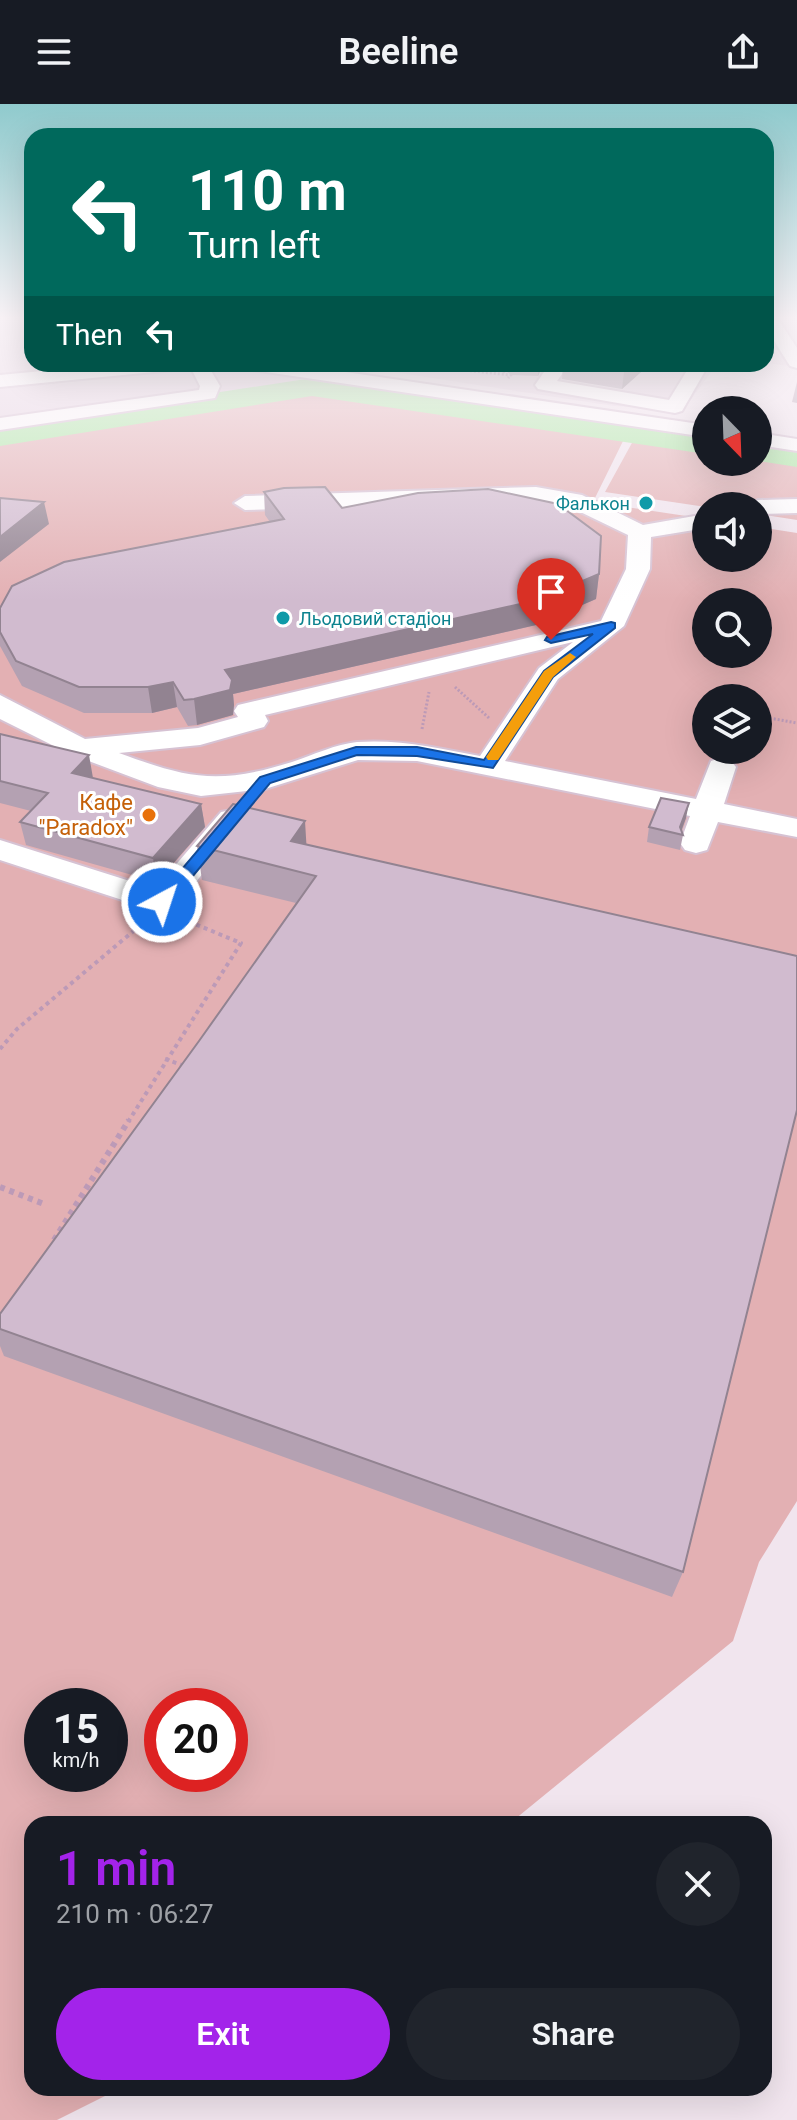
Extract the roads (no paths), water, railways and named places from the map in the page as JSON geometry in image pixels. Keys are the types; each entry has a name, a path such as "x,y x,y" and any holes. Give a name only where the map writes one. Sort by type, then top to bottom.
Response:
{"street":[{"path":"0,424 73,414"},
{"path":"589,414 692,429"},
{"path":"620,419 622,414"},
{"path":"772,441 797,445"},
{"path":"245,503 536,494 574,500 640,532 692,523"},
{"path":"772,507 797,506"},
{"path":"488,765 548,674 611,626 638,569 640,532"},
{"path":"80,748 200,736 254,721 248,711 611,626"},
{"path":"0,703 5,710 80,748 168,781 201,787 265,780 356,751 417,752 797,828"},
{"path":"696,843 721,767"},
{"path":"0,850 172,911 265,780"}],"waterway":[{"path":"0,436 140,414"},
{"path":"499,414 692,442"},
{"path":"772,453 797,457"}],"place":[{"name":"Фалькон","path":"646,503"},
{"name":"Льодовий стадіон","path":"283,618"},
{"name":"Кафе \"Paradox\"","path":"149,815"}]}
